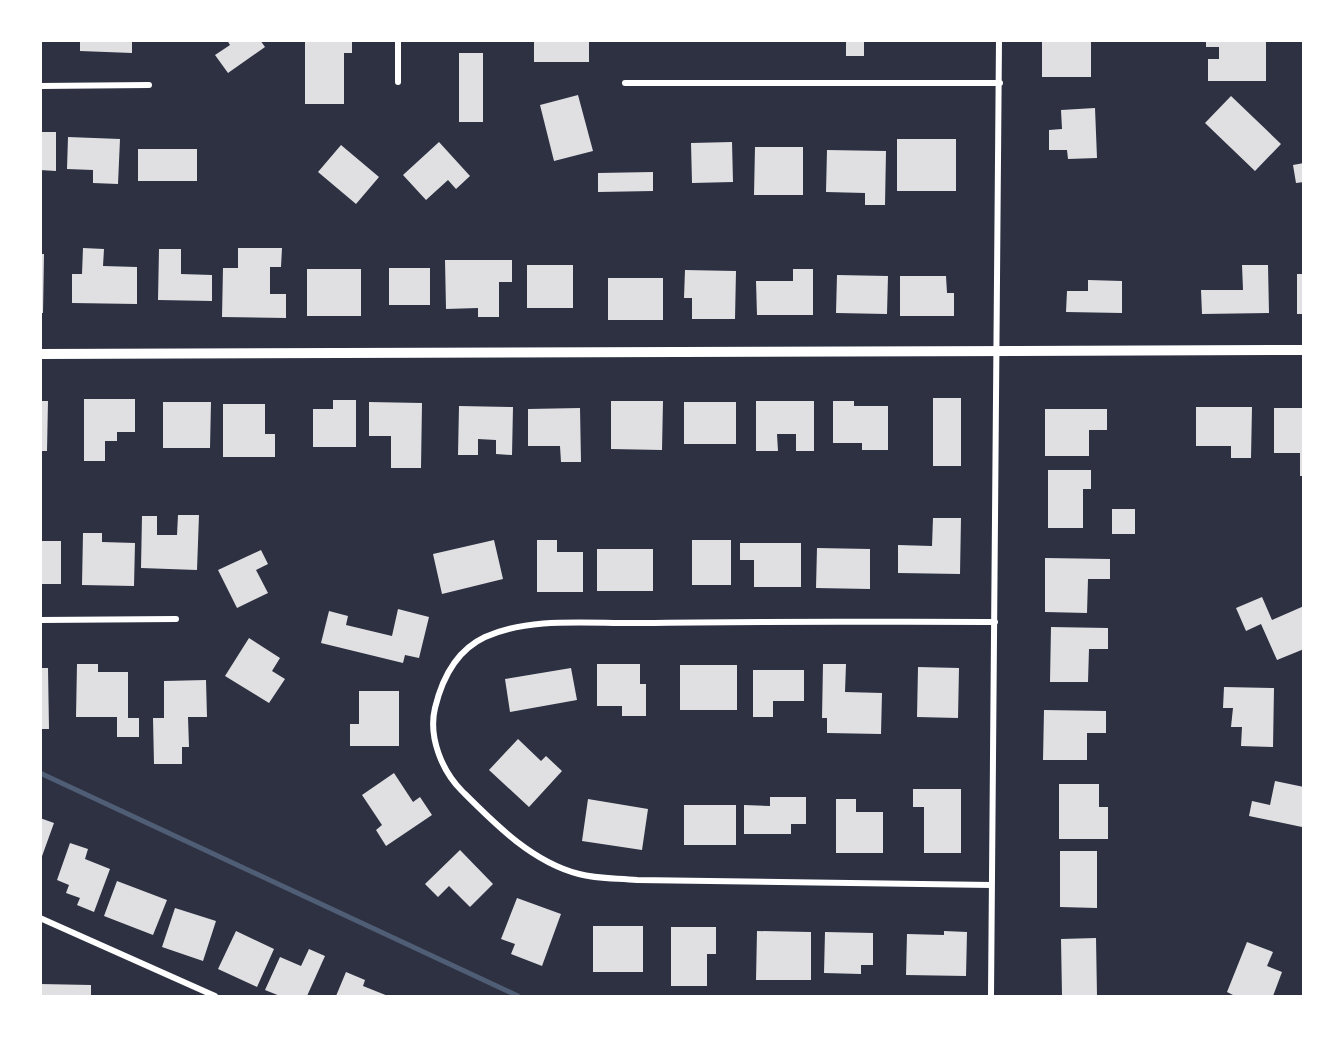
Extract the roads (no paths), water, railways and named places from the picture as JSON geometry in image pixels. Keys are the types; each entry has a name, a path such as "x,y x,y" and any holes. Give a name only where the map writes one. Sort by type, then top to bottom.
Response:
{"street":[{"path":"398,40 398,82"},
{"path":"991,996 999,40"},
{"path":"625,83 1000,83"},
{"path":"40,86 149,85"},
{"path":"40,354 1304,350"},
{"path":"40,620 176,619"},
{"path":"992,885 637,880 579,874 543,859 504,832 456,785 443,764 434,734 434,713 438,693 452,666 467,649 484,638 513,628 547,624 995,622"},
{"path":"40,918 215,996"}],"waterway":[{"path":"40,773 518,996"}]}
